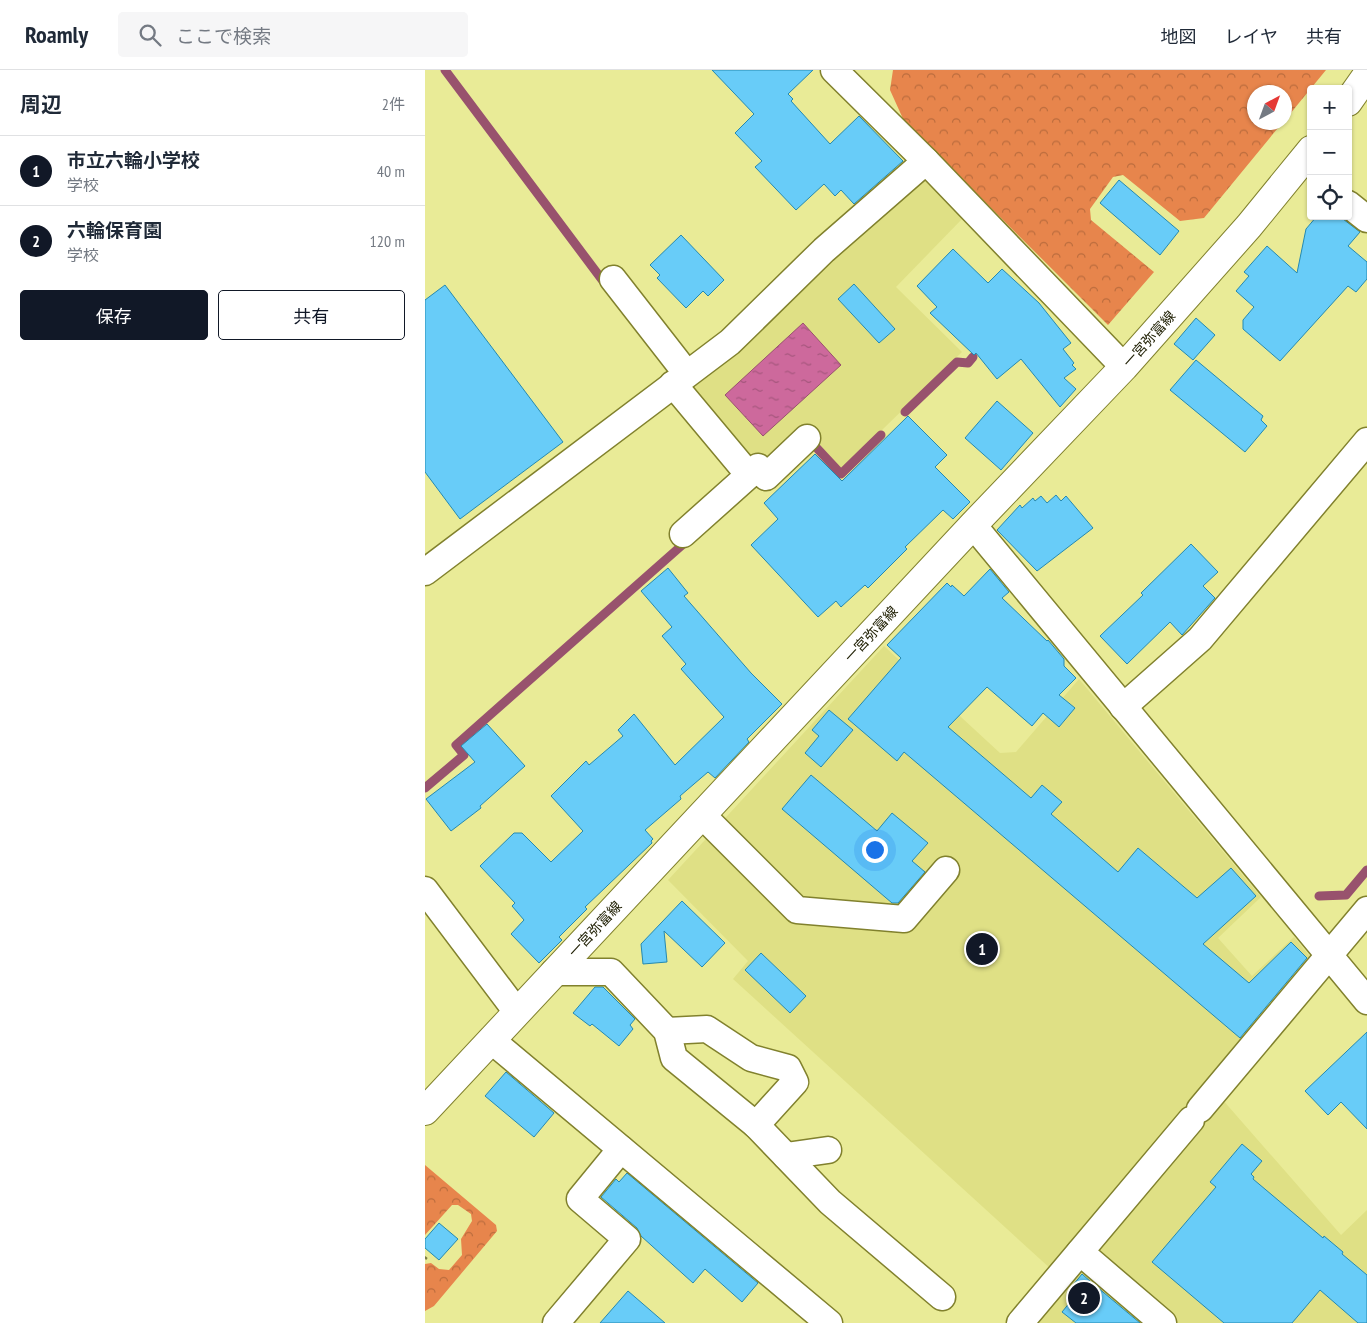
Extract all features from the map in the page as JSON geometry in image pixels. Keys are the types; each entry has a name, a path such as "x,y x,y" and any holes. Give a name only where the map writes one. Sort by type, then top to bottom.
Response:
{"main road":[{"path":"1352,96 1367,75"},
{"name":"一宮弥富線","path":"425,1111 973,525 1124,367 1307,163"}],"street":[{"path":"834,70 926,161 1124,367"},
{"path":"425,572 730,342 824,250 926,161"},
{"path":"1352,207 1367,219"},
{"path":"613,279 680,379 749,475"},
{"path":"683,534 758,468 766,477 807,438"},
{"path":"1123,707 1200,639 1367,441"},
{"path":"973,525 1367,1000"},
{"path":"702,815 797,910 904,919 946,870"},
{"path":"425,890 517,1012"},
{"path":"1020,1323 1367,910"},
{"path":"554,972 611,972 667,1031 674,1058 756,1125 830,1202 942,1297"},
{"path":"667,1031 707,1029 751,1058 788,1068 795,1082 756,1125"},
{"path":"491,1040 829,1323"},
{"path":"556,1323 627,1239 580,1199 621,1149"},
{"path":"785,1156 828,1150"},
{"path":"1080,1252 1163,1323"}],"path":[{"path":"425,1259 428,1255"}],"shaded area":[{"path":"926,181 963,218 896,287 962,352 842,469 807,432 767,471 750,463 686,389 914,184"},
{"path":"884,646 1000,753 1016,752 1079,679 1261,897 1218,938 1252,976 1294,937 1312,959 1052,1270 733,979 748,961 668,880"},
{"path":"1222,1099 1341,1235 1367,1210 1367,1323 1176,1323 1097,1255 1096,1248"},
{"path":"1083,1272 1145,1323 1033,1323 1076,1273"}],"green space":[{"path":"893,70 1326,70 1314,85 1307,85 1307,93 1292,111 1292,85 1247,85 1247,130 1276,130 1204,218 1180,221 1123,175 1113,177 1090,209 1091,220 1154,272 1108,325 904,121 890,90"},
{"path":"425,1165 496,1225 497,1231 434,1306 425,1311 425,1264 431,1263 439,1269 449,1270 462,1255 461,1239 472,1221 471,1214 458,1205 452,1205 425,1235"}],"water":[{"path":"803,323 841,365 763,436 725,395"}],"building":[{"path":"712,70 813,70 788,94 793,99 791,101 830,144 859,116 903,161 854,204 841,190 835,196 824,184 796,210 755,167 762,161 735,133 754,114"},
{"path":"1119,180 1179,231 1160,255 1100,203"},
{"path":"1314,220 1344,220 1360,232 1348,246 1367,262 1367,279 1356,292 1348,286 1280,361 1243,329 1243,320 1254,307 1236,291 1249,276 1244,272 1267,246 1297,273 1306,229"},
{"path":"681,235 724,280 708,296 703,291 686,308 657,278 660,275 650,265"},
{"path":"953,249 988,283 1002,269 1039,303 1071,343 1063,349 1074,363 1072,365 1076,369 1064,378 1076,389 1060,407 1021,359 997,379 976,353 974,355 930,313 937,307 917,286"},
{"path":"854,284 895,329 879,343 838,299"},
{"path":"445,285 563,442 460,519 425,472 425,300"},
{"path":"1196,318 1215,335 1193,360 1174,344"},
{"path":"1196,360 1263,416 1261,420 1267,426 1245,452 1170,390"},
{"path":"997,401 1033,433 1001,470 965,438"},
{"path":"908,416 947,455 935,467 970,502 953,519 943,510 905,547 907,549 868,588 865,585 841,607 836,601 818,617 751,545 778,519 764,503 815,454 842,481"},
{"path":"1056,495 1061,501 1066,496 1093,528 1037,571 997,530 1020,505 1022,508 1033,498 1035,501 1041,496 1047,503"},
{"path":"1191,544 1218,572 1203,586 1215,598 1182,635 1170,622 1127,664 1100,636 1143,595 1141,593"},
{"path":"668,568 688,593 684,596 751,673 782,704 747,739 749,742 715,778 708,772 680,796 681,799 645,830 653,839 652,843 585,907 587,909 559,937 562,940 539,963 511,934 524,920 512,906 515,903 480,866 514,833 522,833 551,862 583,831 551,796 586,761 589,765 623,736 618,730 634,714 675,765 724,717 681,669 686,664 662,636 672,627 641,591"},
{"path":"990,569 1009,592 1002,598 1048,640 1064,659 1064,666 1076,678 1059,695 1075,708 1059,727 1043,713 1032,726 987,687 948,727 1031,798 1042,785 1062,802 1051,814 1118,872 1138,848 1197,898 1231,868 1256,896 1203,944 1249,983 1291,942 1307,958 1240,1038 904,752 897,761 848,719 901,658 887,645 947,583 964,596"},
{"path":"829,710 853,730 821,767 805,753 819,736 812,730"},
{"path":"487,724 525,766 480,806 481,808 451,831 426,799 475,762 461,746"},
{"path":"811,775 877,831 892,813 928,843 912,861 925,872 898,903 892,903 782,809"},
{"path":"682,901 725,943 702,967 664,931 667,962 643,964 641,944"},
{"path":"761,953 806,996 790,1013 745,970"},
{"path":"595,987 603,987 635,1019 630,1025 633,1029 619,1046 592,1024 590,1026 573,1013"},
{"path":"1367,1032 1367,1129 1341,1102 1328,1115 1305,1091"},
{"path":"506,1072 554,1113 534,1137 485,1096"},
{"path":"1242,1144 1262,1161 1251,1174 1254,1177 1253,1179 1323,1238 1324,1236 1343,1252 1342,1254 1367,1275 1367,1323 1358,1323 1320,1290 1292,1323 1224,1323 1152,1262 1216,1187 1210,1182"},
{"path":"627,1173 758,1283 742,1302 705,1269 693,1283 641,1236 637,1228 601,1197 616,1179 619,1182"},
{"path":"439,1223 458,1239 439,1260 425,1248 425,1239"},
{"path":"1082,1274 1140,1323 1076,1323 1062,1312 1075,1296 1069,1290"},
{"path":"628,1291 665,1323 600,1323"}],"waterway":[{"path":"445,70 606,285"},
{"path":"905,412 957,362 968,363 973,357"},
{"path":"809,449 813,444 841,474 881,435"},
{"path":"425,788 464,755 456,745 689,539"},
{"path":"1319,896 1346,895 1367,870"}],"place":[{"name":"市立六輪小学校","path":"982,949"},
{"name":"六輪保育園","path":"1084,1298"}]}
